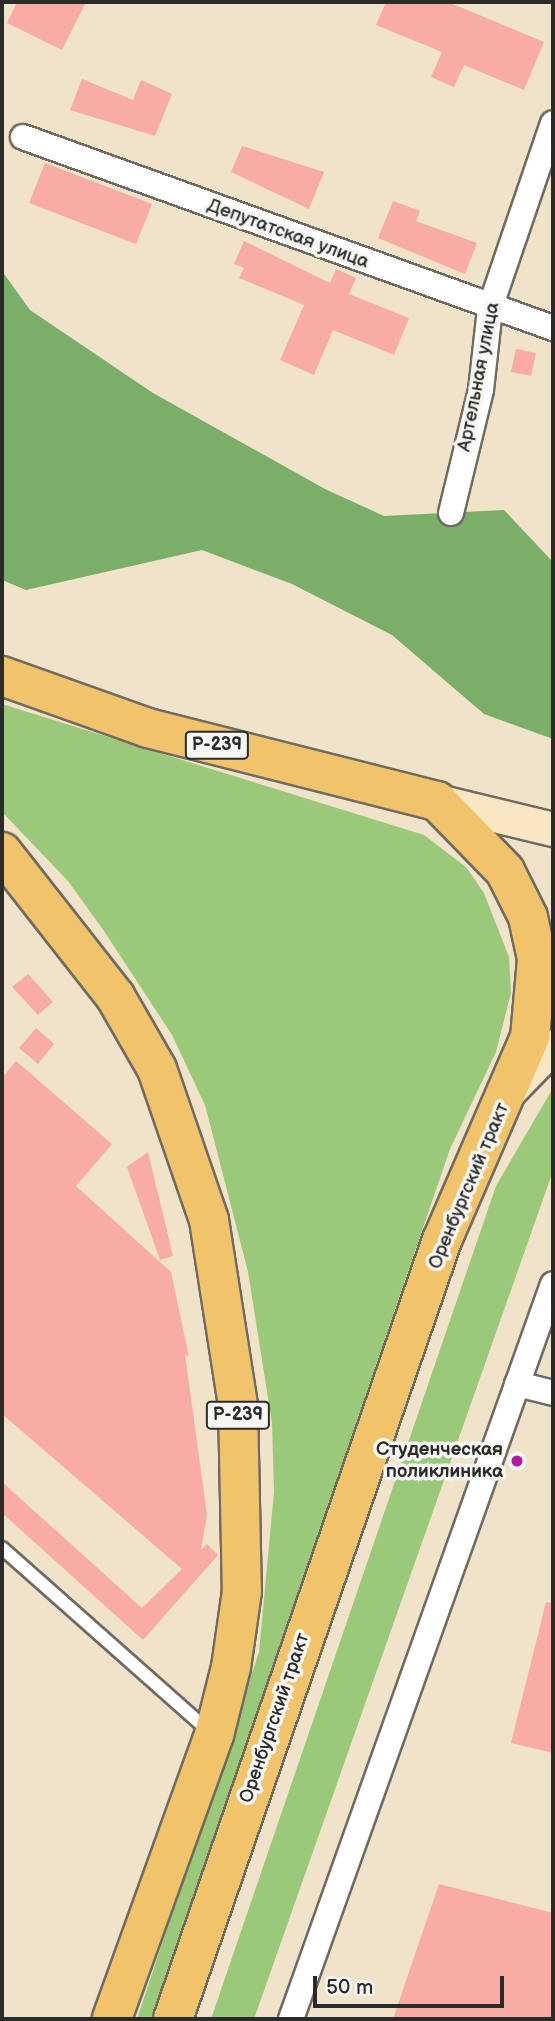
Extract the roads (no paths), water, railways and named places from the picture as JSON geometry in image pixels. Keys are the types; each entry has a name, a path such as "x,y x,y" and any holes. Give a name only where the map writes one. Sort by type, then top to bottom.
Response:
{"main road":[{"name":"Р-239","path":"2,676 148,727 437,801"},
{"path":"437,801 553,829"},
{"name":"Оренбургский тракт","path":"173,2019 442,1240 511,1089 537,998 528,917 505,871 437,801"},
{"name":"Р-239","path":"2,852 115,996 157,1069 209,1220 237,1406 244,1501 242,1591 214,1735 113,2019"},
{"path":"511,1089 553,1046"}],"street":[{"name":"Артельная улица","path":"451,513 481,390 490,308 553,123"},
{"name":"Депутатская улица","path":"23,137 490,308 553,328"},
{"path":"291,2019 553,1284"},
{"path":"517,1384 553,1393"}],"lane":[{"path":"2,1548 214,1735"}],"place":[{"name":"Студенческая поликлиника","path":"517,1461"}]}
